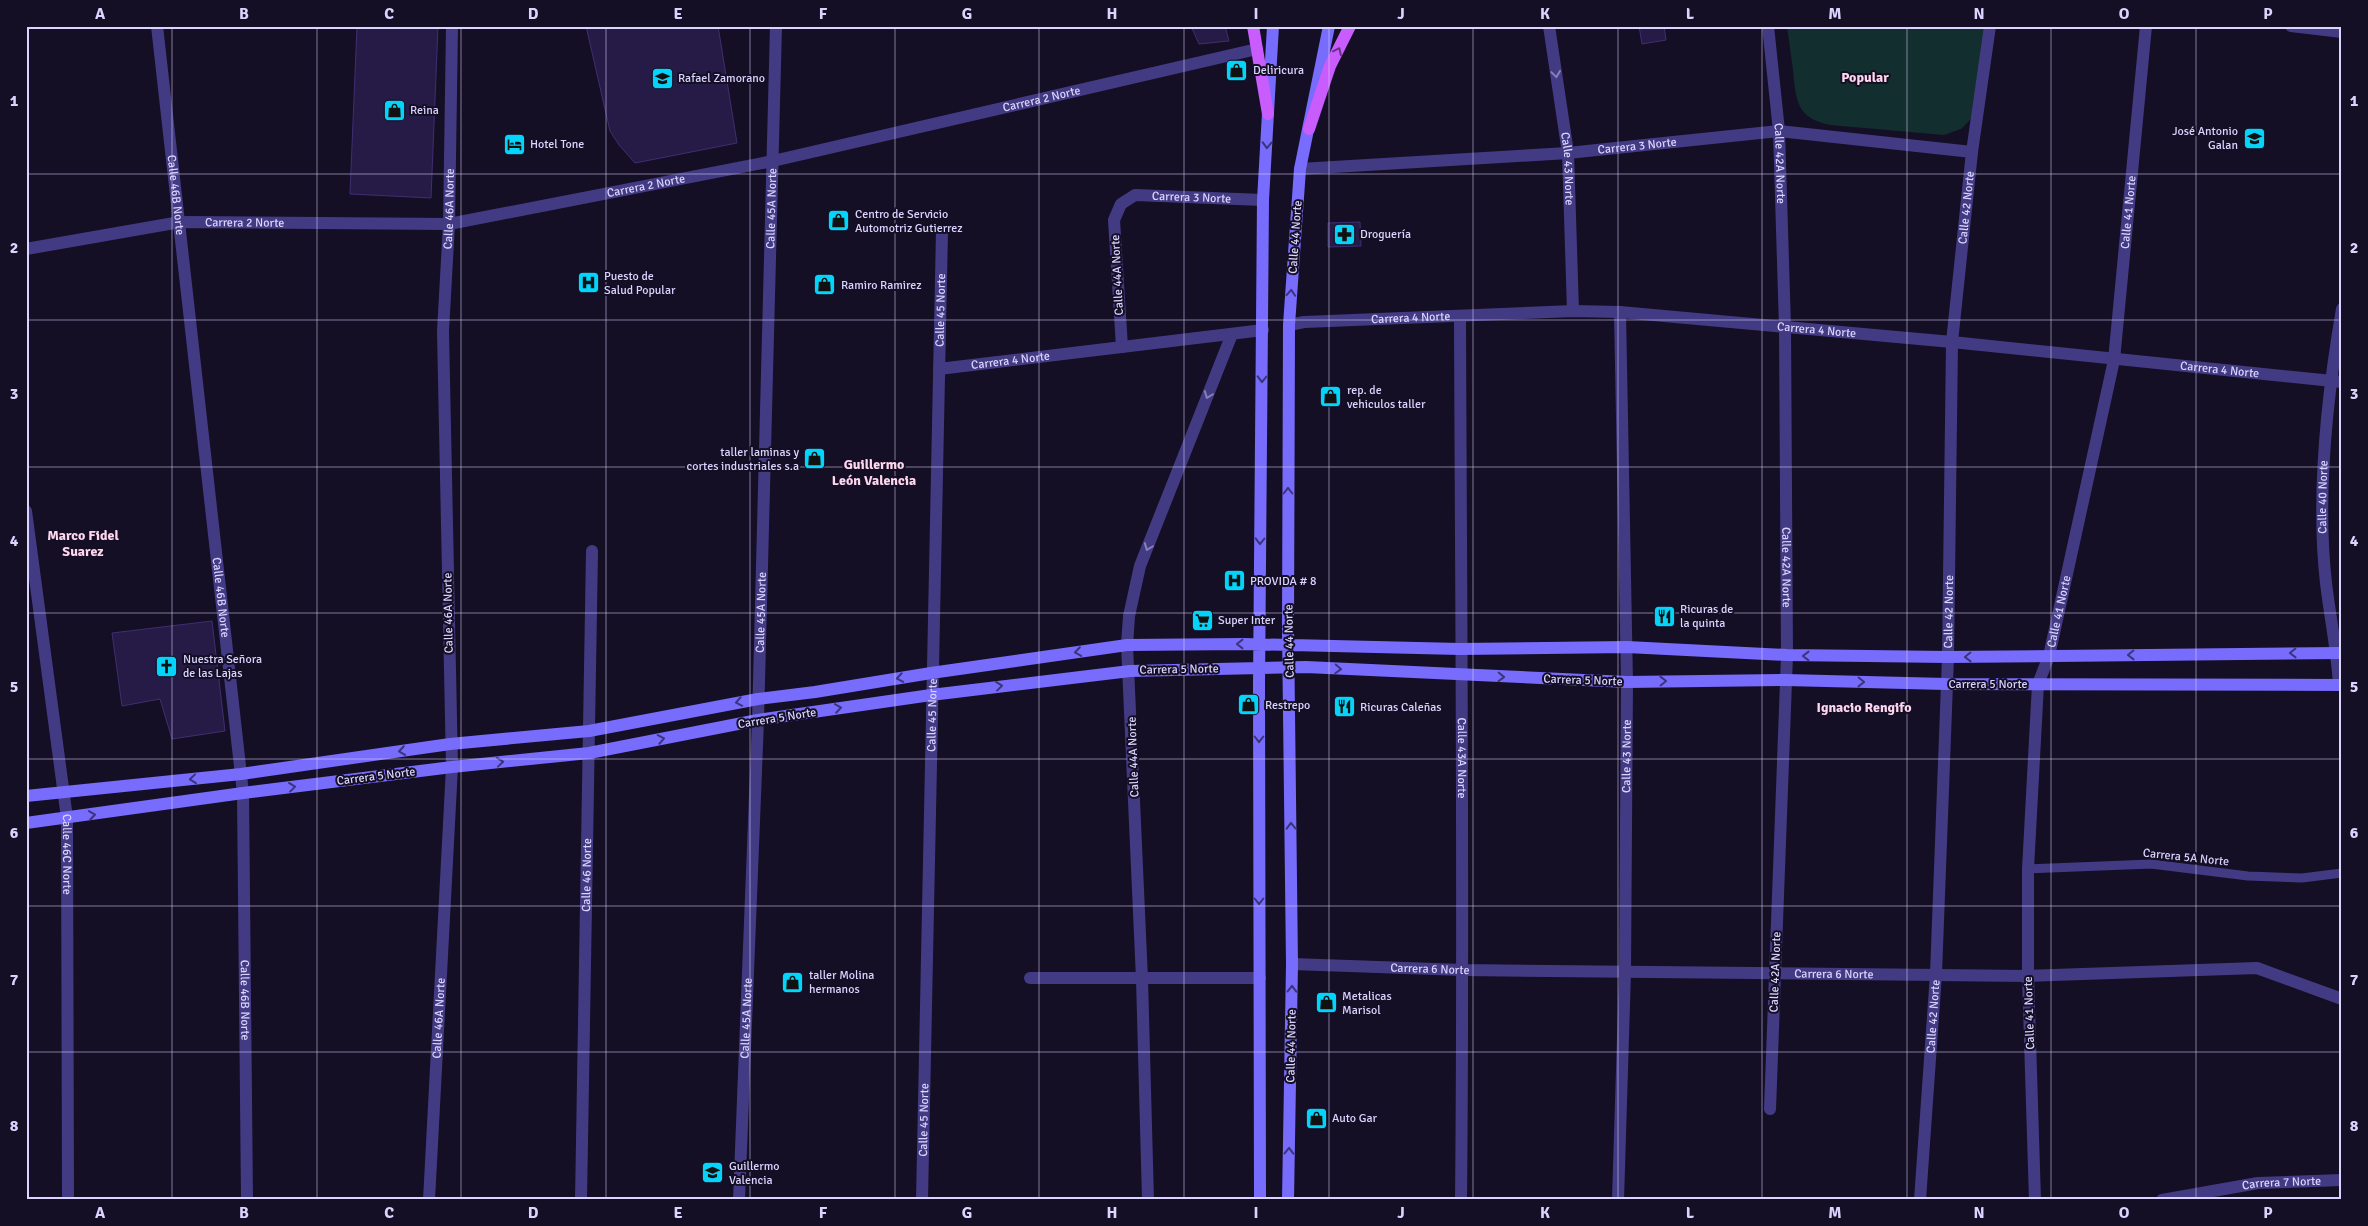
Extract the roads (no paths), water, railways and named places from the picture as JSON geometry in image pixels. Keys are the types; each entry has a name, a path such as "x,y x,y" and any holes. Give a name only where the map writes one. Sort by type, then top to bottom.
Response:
{"main road":[{"path":"1252,26 1268,114"},
{"path":"1309,129 1330,66 1350,26"}],"street":[{"name":"Calle 46B Norte","path":"156,26 180,222 243,793 247,1200"},
{"name":"Calle 46A Norte","path":"429,1200 452,767 450,744 443,331 449,224 452,26"},
{"name":"Calle 45A Norte","path":"739,1200 758,720 776,26"},
{"path":"1260,1200 1259,644 1263,200 1273,26"},
{"name":"Calle 44 Norte","path":"1288,1200 1292,964 1288,325 1300,169 1328,26"},
{"name":"Calle 43 Norte","path":"1549,26 1568,153 1573,312"},
{"name":"Calle 42A Norte","path":"1768,26 1779,132 1785,328 1787,655 1770,1109"},
{"name":"Calle 42 Norte","path":"1920,1200 1936,974 1948,657 1952,342 1972,152 1990,26"},
{"name":"Calle 41 Norte","path":"2034,1200 2028,976 2028,869 2038,684 2049,656 2114,360 2146,26"},
{"path":"2290,26 2342,32"},
{"name":"Carrera 2 Norte","path":"26,249 180,222 449,224 773,161 1257,50"},
{"name":"Carrera 3 Norte","path":"1300,169 1568,153 1779,132 1972,152"},
{"name":"Carrera 3 Norte","path":"1121,204 1135,195 1263,200"},
{"name":"Calle 44A Norte","path":"1121,204 1114,220 1122,347"},
{"name":"Calle 45 Norte","path":"922,1200 931,673 942,231"},
{"name":"Calle 40 Norte","path":"2340,685 2340,653 2326,582 2322,492 2336,381 2342,309"},
{"name":"Calle 43 Norte","path":"1618,1200 1625,972 1627,682 1620,312"},
{"name":"Carrera 4 Norte","path":"1288,325 1304,322 1620,312 1952,342 2114,360 2336,381"},
{"name":"Calle 43A Norte","path":"1460,317 1460,676 1463,970 1461,1200"},
{"name":"Carrera 4 Norte","path":"939,369 1263,330"},
{"name":"Calle 44A Norte","path":"1148,1200 1142,979 1128,645 1129,616 1140,566 1232,334"},
{"name":"Calle 46C Norte","path":"26,511 67,818 68,1200"},
{"name":"Calle 46 Norte","path":"581,1200 592,551"},
{"name":"Carrera 5 Norte","path":"26,796 241,774 450,744 589,731 758,699 1128,645 1289,644 1460,649 1627,647 1787,655 1948,657 2340,653"},
{"name":"Carrera 5 Norte","path":"26,823 243,793 590,752 758,720 931,695 1130,671 1290,667 1627,682 1786,680 1946,684 2340,685"},
{"name":"Carrera 6 Norte","path":"1292,964 1463,970 2028,976 2258,968 2342,999"},
{"path":"1030,978 1260,978"},
{"name":"Carrera 7 Norte","path":"2162,1200 2258,1183 2342,1180"}],"lane":[{"name":"Carrera 5A Norte","path":"2028,869 2151,864 2248,876 2302,878 2342,873"}],"place":[{"name":"Deliricura","path":"1237,70"},
{"name":"Rafael Zamorano","path":"662,78"},
{"name":"Reina","path":"394,110"},
{"name":"José Antonio Galan","path":"2254,138"},
{"name":"Hotel Tone","path":"514,144"},
{"name":"Centro de Servicio Automotriz Gutierrez","path":"839,221"},
{"name":"Droguería","path":"1344,234"},
{"name":"Puesto de Salud Popular","path":"588,283"},
{"name":"Ramiro Ramirez","path":"825,285"},
{"name":"rep. de vehiculos taller","path":"1331,397"},
{"name":"taller laminas y cortes industriales s.a","path":"815,459"},
{"name":"PROVIDA # 8","path":"1234,581"},
{"name":"Ricuras de la quinta","path":"1664,616"},
{"name":"Super Inter","path":"1202,620"},
{"name":"Nuestra Señora de las Lajas","path":"167,666"},
{"name":"Restrepo","path":"1249,705"},
{"name":"Ricuras Caleñas","path":"1344,707"},
{"name":"taller Molina hermanos","path":"793,982"},
{"name":"Metalicas Marisol","path":"1326,1003"},
{"name":"Auto Gar","path":"1316,1118"},
{"name":"Guillermo Valencia","path":"713,1173"}],"district":[{"name":"Popular","path":"1865,77"},
{"name":"Guillermo León Valencia","path":"874,472"},
{"name":"Marco Fidel Suarez","path":"83,544"},
{"name":"Ignacio Rengifo","path":"1864,707"}]}
